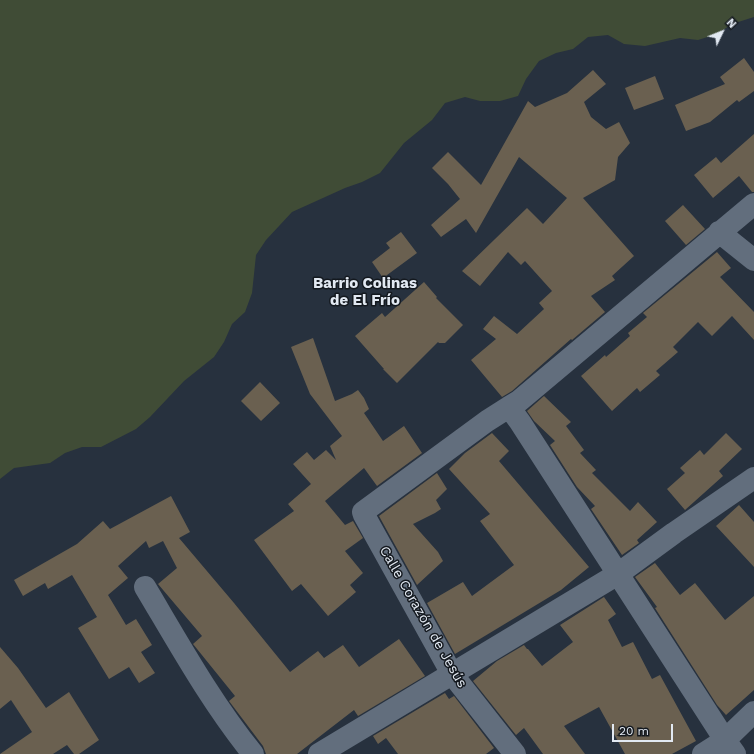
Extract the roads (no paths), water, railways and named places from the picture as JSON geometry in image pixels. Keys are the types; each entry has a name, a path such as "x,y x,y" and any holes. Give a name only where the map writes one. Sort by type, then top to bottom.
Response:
{"street":[{"path":"730,747 509,407 519,401 754,204"},
{"path":"719,232 754,260"},
{"name":"Calle Corazón de Jesús","path":"509,407 487,421 363,512 452,674 515,754"},
{"path":"319,754 618,574 674,533 754,478"},
{"path":"145,587 215,703 253,754"},
{"path":"704,754 730,747 754,712"}],"district":[{"name":"Barrio Colinas de El Frío","path":"365,292"}]}
